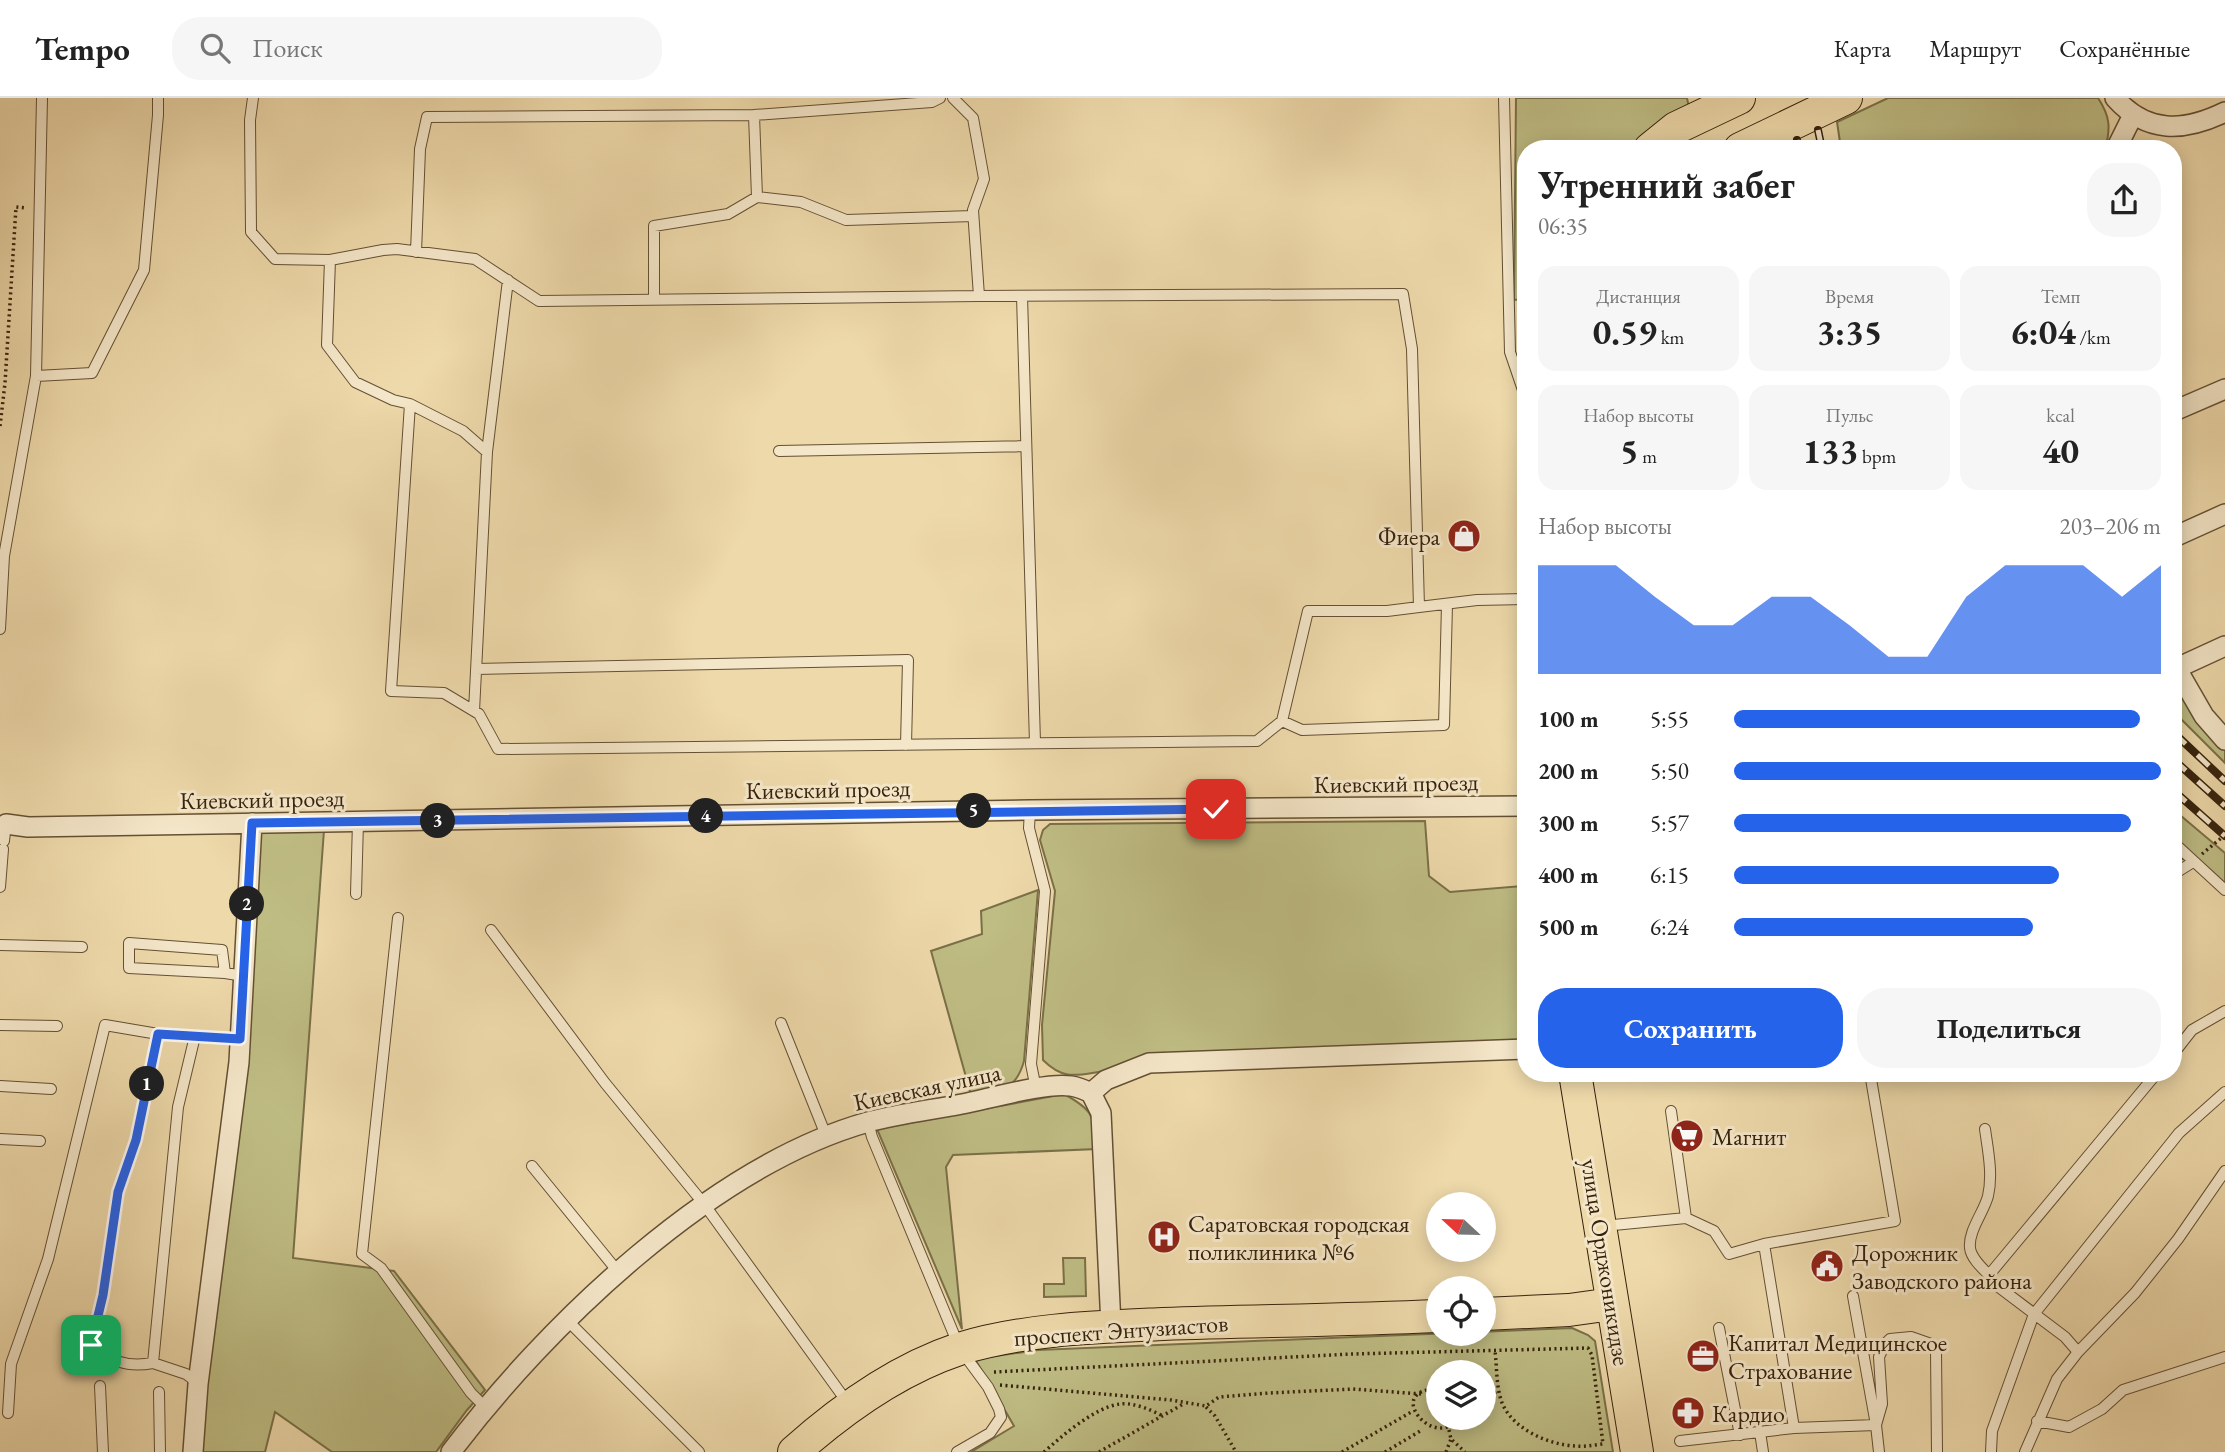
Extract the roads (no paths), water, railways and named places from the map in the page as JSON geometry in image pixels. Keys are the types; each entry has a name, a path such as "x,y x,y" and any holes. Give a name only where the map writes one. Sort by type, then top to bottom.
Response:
{"main road":[{"path":"1661,140 1676,128 1739,98"},
{"path":"1759,140 1846,98"},
{"name":"улица Орджоникидзе","path":"1577,1082 1636,1452"},
{"path":"1496,1313 1569,1310 1612,1304"},
{"name":"проспект Энтузиастов","path":"794,1452 849,1406 933,1359 969,1361 1036,1334 1111,1326 1426,1316"}],"street":[{"path":"2115,98 2133,115 2150,123 2173,128 2225,112"},
{"path":"2120,140 2133,115"},
{"path":"2182,407 2225,388"},
{"path":"2182,533 2225,514"},
{"path":"2182,663 2225,646"},
{"path":"2182,681 2204,716 2222,732"},
{"name":"Киевский проезд","path":"3,833 28,827 252,823 1030,810 1517,806"},
{"path":"193,1452 198,1384 239,1062 240,1039 234,975 252,823"},
{"path":"1111,1326 1101,1113 1091,1093 1106,1080 1149,1063 1517,1049"},
{"name":"Киевская улица","path":"451,1452 485,1407 550,1337 619,1273 704,1204 764,1167 868,1122 1036,1089 1070,1086 1091,1093"}],"lane":[{"path":"0,629 4,556 36,376 42,98"},
{"path":"36,376 92,373 144,270 158,98"},
{"path":"253,98 250,120 251,232 275,259 330,260 383,250 475,259 539,301 1404,294 1412,349 1419,607"},
{"path":"416,252 420,149 427,117 754,115 932,102 940,98"},
{"path":"953,98 973,118 984,179 973,210 979,296"},
{"path":"1504,98 1510,352 1517,373"},
{"path":"754,115 757,197"},
{"path":"654,300 654,226 728,214 757,197 801,202 846,220 973,216"},
{"path":"330,260 327,345 355,382 393,401 410,404 463,431 487,452"},
{"path":"474,711 487,452 508,280"},
{"path":"1022,296 1035,743"},
{"path":"410,404 391,691 444,693 479,713 498,749 1257,741 1282,721 1308,611 1387,611 1477,600 1517,599"},
{"path":"779,451 1026,446"},
{"path":"1282,721 1302,730 1444,725 1447,604"},
{"path":"476,669 908,660 906,745"},
{"path":"1030,810 1029,828 1045,891 1031,1064 1036,1089"},
{"path":"356,894 358,822"},
{"path":"0,887 3,833"},
{"path":"2182,851 2225,890"},
{"path":"2182,869 2193,862"},
{"path":"398,918 362,1254 381,1268 471,1393 485,1407"},
{"path":"491,930 605,1083 704,1204 849,1406"},
{"path":"129,943 222,950 234,975 129,968 129,943"},
{"path":"0,946 82,947"},
{"path":"2182,1043 2192,1030 2225,1011"},
{"path":"781,1023 827,1138"},
{"path":"0,1025 57,1026"},
{"path":"8,1413 11,1364 48,1259 105,1025 158,1034 240,1039"},
{"path":"158,1034 136,1140 118,1192 103,1295 91,1345 115,1362 140,1366 153,1363 186,1374 198,1384"},
{"path":"153,1363 178,1107 195,1036"},
{"path":"1601,1226 1686,1218 1714,1231 1729,1254 1764,1244 1895,1221 1872,1082"},
{"path":"1989,1275 2150,1082"},
{"path":"0,1086 51,1090"},
{"path":"1991,1452 1992,1431 2035,1314 2179,1133 2225,1091"},
{"path":"1671,1111 1686,1218"},
{"path":"868,1122 872,1137 969,1361 988,1387 999,1409 998,1425 990,1433 957,1452"},
{"path":"1984,1129 1990,1180 1988,1197 1969,1249 1996,1285 2065,1336 2078,1353"},
{"path":"0,1139 40,1141"},
{"path":"532,1166 619,1273"},
{"path":"2025,1452 2057,1379 2178,1239 2225,1171"},
{"path":"1764,1244 1794,1428"},
{"path":"1853,1296 1876,1425 1878,1452"},
{"path":"568,1321 699,1452"},
{"path":"1719,1328 1740,1435"},
{"path":"1876,1425 1882,1404 1879,1357 1885,1344 1891,1339 1923,1340 1931,1344 1936,1351 1937,1452"},
{"path":"2037,1421 2069,1427 2102,1409 2123,1390 2225,1357"},
{"path":"100,1386 103,1452"},
{"path":"159,1392 160,1452"},
{"path":"1680,1441 1794,1428 1876,1425"},
{"path":"1760,1432 1763,1452"}],"railway":[{"path":"1818,130 1820,140"},
{"path":"2182,741 2225,781"},
{"path":"2182,767 2225,806"},
{"path":"2182,798 2225,836"}],"place":[{"name":"Фиера","path":"1464,536"},
{"name":"Магнит","path":"1687,1136"},
{"name":"Саратовская городская поликлиника №6","path":"1164,1237"},
{"name":"Дорожник Заводского района","path":"1827,1266"},
{"name":"Капитал Медицинское Страхование","path":"1703,1356"},
{"name":"Кардио","path":"1688,1413"}]}
